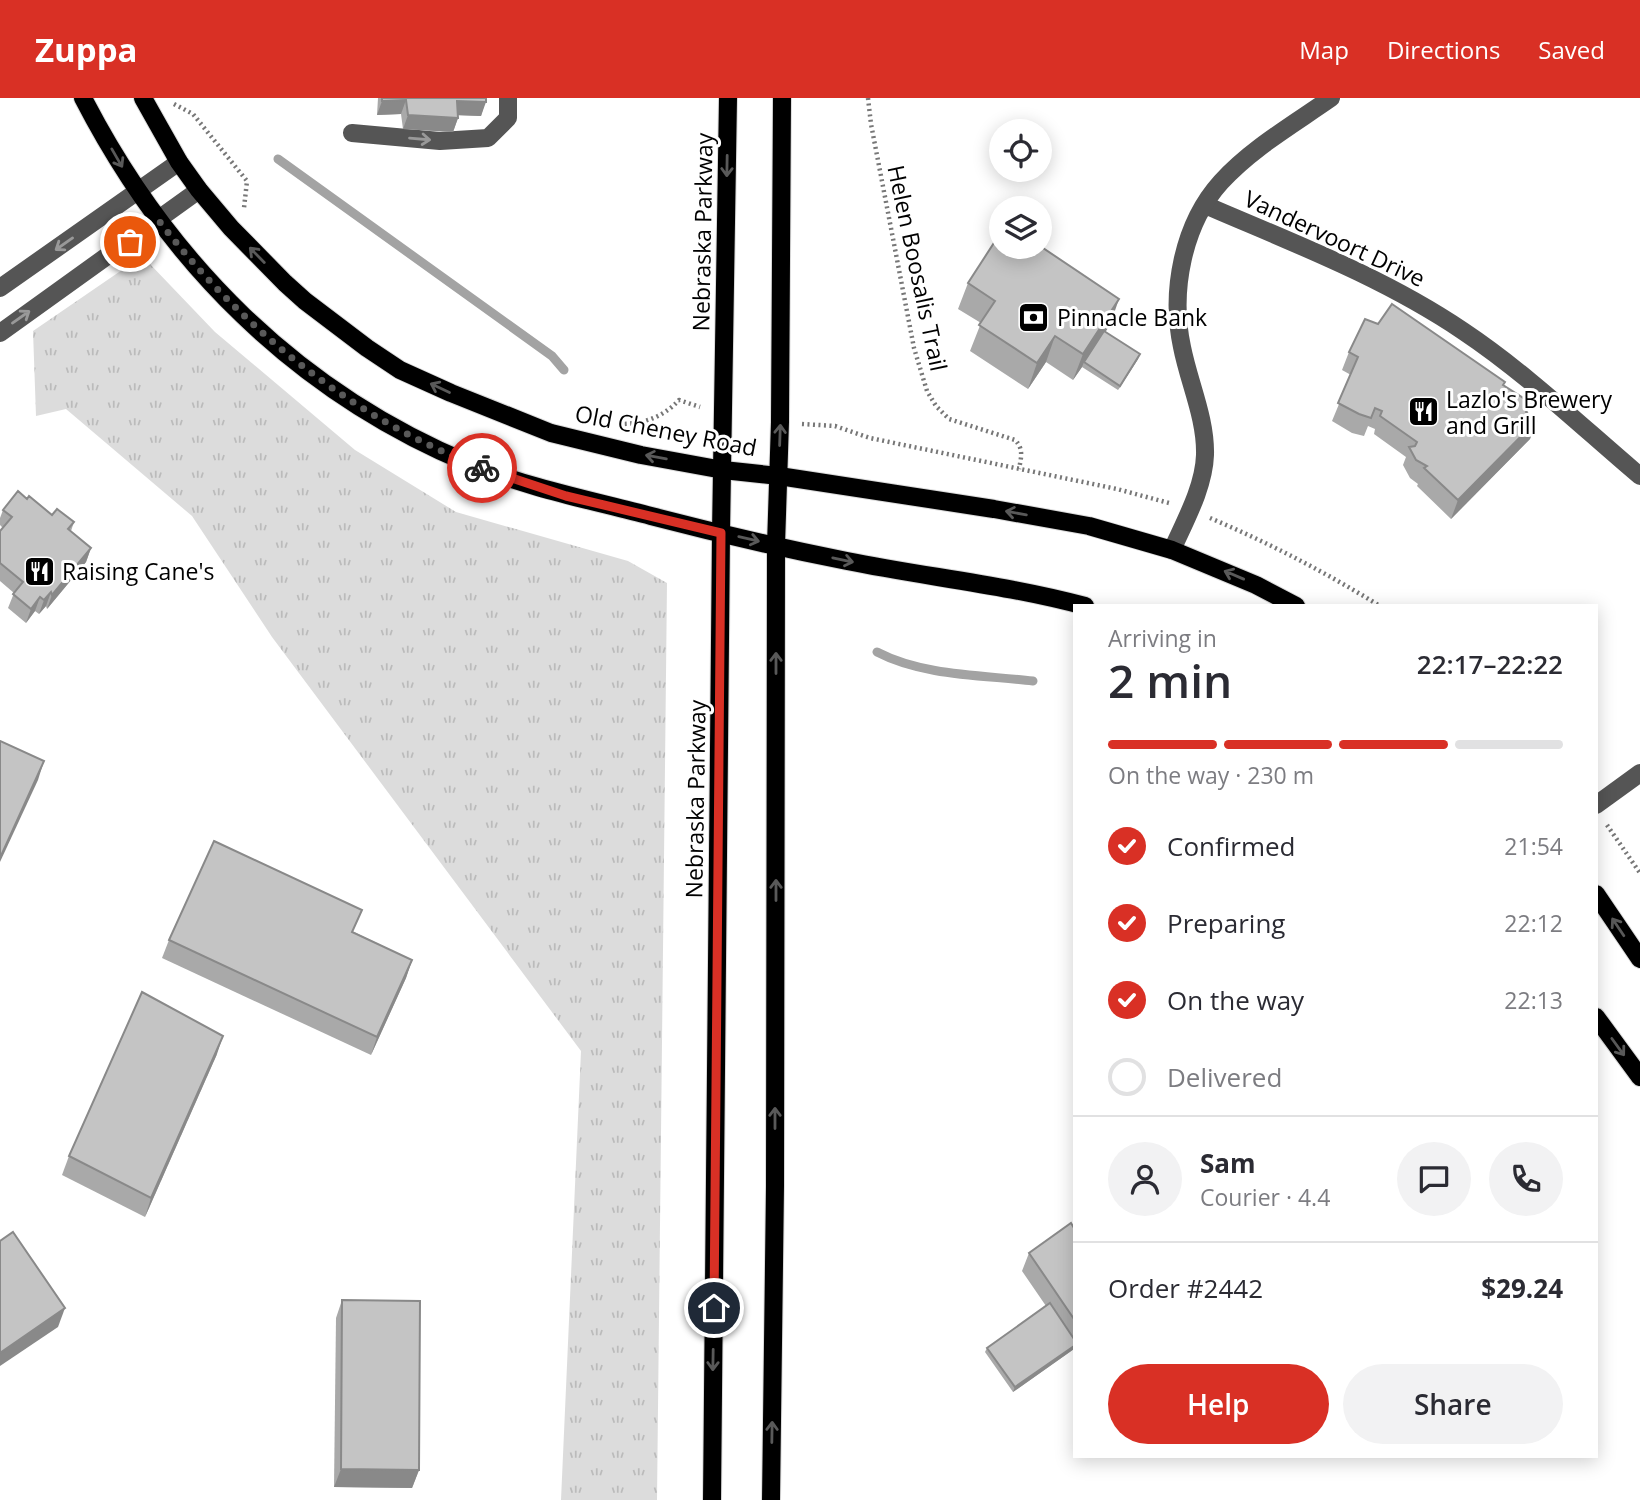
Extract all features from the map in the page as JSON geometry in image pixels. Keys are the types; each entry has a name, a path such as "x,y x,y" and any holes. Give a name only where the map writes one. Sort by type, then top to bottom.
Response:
{"main road":[{"path":"83,98 138,192 207,280 276,347 328,386 382,420 441,451 511,479 566,496 849,562 1076,604"},
{"name":"Old Cheney Road","path":"143,98 179,162 199,190 255,253 304,301 400,370 475,404 551,433 641,455 723,470 779,476 1051,518 1102,529 1172,550 1256,585 1292,604"},
{"name":"Nebraska Parkway","path":"712,1500 728,98"},
{"path":"771,1500 775,1172 776,545 780,422 782,98"},
{"path":"1598,897 1640,959"},
{"path":"1598,1020 1640,1077"}],"lane":[{"path":"352,133 440,141 488,138 508,118 508,98"},
{"path":"1172,550 1192,503 1205,459 1205,437 1182,345 1178,302 1181,267 1191,233 1220,183 1255,151 1331,98"},
{"path":"0,288 179,162"},
{"path":"0,333 199,190"},
{"name":"Vandervoort Drive","path":"1205,205 1351,268 1424,306 1505,360 1640,476"},
{"path":"1599,811 1640,773"}],"path":[{"path":"168,98 182,110 193,114 247,180 244,209"},
{"name":"Helen Boosalis Trail","path":"780,422 835,426 870,438 1019,469 1022,452 1015,440 949,419 936,406 927,391 911,335 868,98"},
{"path":"608,424 635,424 654,419 668,412 679,400 723,414"},
{"path":"1599,811 1640,873"}],"green space":[{"path":"138,259 148,262 215,332 355,450 456,512 628,561 667,583 657,1500 561,1500 581,1051 272,637 192,516 66,409 36,416 33,331"}],"building":[{"path":"382,98 486,98 486,102 457,101 458,118 408,115 406,100 382,101"},
{"name":"Pinnacle Bank","path":"989,251 989,259 1052,259 1052,254 1119,299 1083,354 1055,336 1037,363 979,325 995,301 968,283"},
{"name":"Lazlo's Brewery and Grill","path":"1392,304 1531,403 1526,412 1536,421 1458,500 1424,468 1427,466 1416,460 1409,447 1415,446 1417,442 1380,416 1382,411 1375,408 1371,418 1338,403 1358,357 1349,352 1365,319 1378,324"},
{"path":"1104,331 1140,354 1120,386 1084,362"},
{"name":"Raising Cane's","path":"18,491 27,499 29,496 52,515 57,509 74,522 68,529 91,548 52,595 51,592 44,600 40,597 31,609 13,594 23,582 0,563 0,531 12,517 3,510"},
{"path":"0,741 44,761 0,858"},
{"path":"214,841 362,910 352,932 412,960 377,1037 169,940"},
{"path":"142,992 223,1036 151,1198 69,1156"},
{"path":"1071,1223 1073,1318 1029,1253"},
{"path":"13,1232 65,1308 0,1353 0,1241"},
{"path":"342,1300 420,1301 419,1470 341,1469"},
{"path":"1050,1303 1073,1338 1073,1347 1015,1387 987,1348"}],"waterway":[{"path":"278,159 552,356 564,370"},
{"path":"877,652 895,660 933,670 1033,681"}],"way so far":[{"path":"130,242 159,221 186,256 229,303 302,368 382,420 441,451 482,468"}],"place":[{"name":"Pinnacle Bank","path":"1034,317"},
{"name":"Lazlo's Brewery and Grill","path":"1423,412"},
{"name":"Raising Cane's","path":"39,571"}],"route":[{"path":"482,468 566,496 721,533 714,1308"}]}
